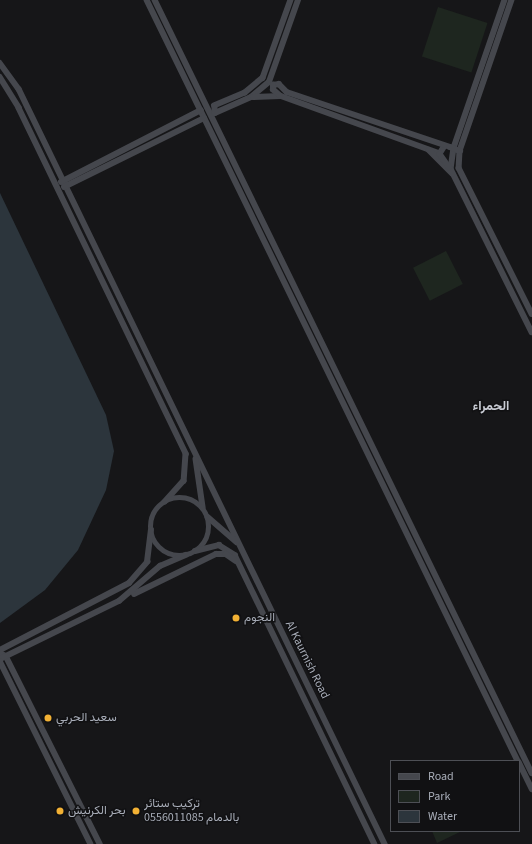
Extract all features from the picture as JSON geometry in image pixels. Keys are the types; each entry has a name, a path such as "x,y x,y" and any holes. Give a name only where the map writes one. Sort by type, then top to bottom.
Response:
{"street":[{"path":"147,0 518,760"},
{"path":"155,0 532,773"},
{"path":"205,104 215,106 245,93 263,78 291,0"},
{"path":"214,122 218,114 251,97 263,88 275,70 298,0"},
{"path":"452,172 454,148 505,0"},
{"path":"512,0 460,151 459,168 532,314"},
{"path":"0,63 19,90 189,440 200,472 204,509 207,515 242,547"},
{"path":"275,70 282,87"},
{"path":"0,77 57,188 186,454 184,481 154,514 147,562 129,583 3,648 0,653 6,656 100,844"},
{"path":"280,96 272,88 276,83 282,87 460,151"},
{"path":"251,97 280,96 426,146 440,154 452,172 532,332"},
{"path":"215,106 214,112 218,114"},
{"path":"57,188 63,179 201,110"},
{"path":"57,188 67,187 204,118"},
{"path":"426,146 452,172"},
{"path":"440,154 445,146"},
{"path":"269,251 292,282"},
{"path":"520,307 532,324"},
{"path":"339,394 357,415"},
{"name":"Al Kaurnish Road","path":"189,440 384,842"},
{"path":"165,502 186,498 204,509"},
{"path":"119,601 160,566 195,551 206,539 207,515"},
{"path":"151,530 163,550 186,555"},
{"name":"Al Kaurnish Road","path":"195,551 223,546 232,551 375,844"},
{"path":"91,844 0,660 216,554 229,555 240,566"},
{"path":"430,579 452,609"},
{"path":"504,731 520,750"},
{"path":"520,764 532,789"},
{"path":"360,812 366,812 384,842"}],"green space":[{"path":"438,7 487,23 471,73 422,56"},
{"path":"446,251 463,284 430,301 413,268"},
{"path":"432,832 460,832 437,843"}],"water":[{"path":"0,193 106,415 114,451 106,490 78,550 45,590 0,623"}],"place":[{"name":"النجوم","path":"236,618"},
{"name":"سعيد الحربي","path":"48,718"},
{"name":"بحر الكرنيش","path":"60,811"},
{"name":"تركيب ستائر بالدمام 0556011085","path":"136,811"}],"district":[{"name":"الحمراء","path":"491,406"}]}
